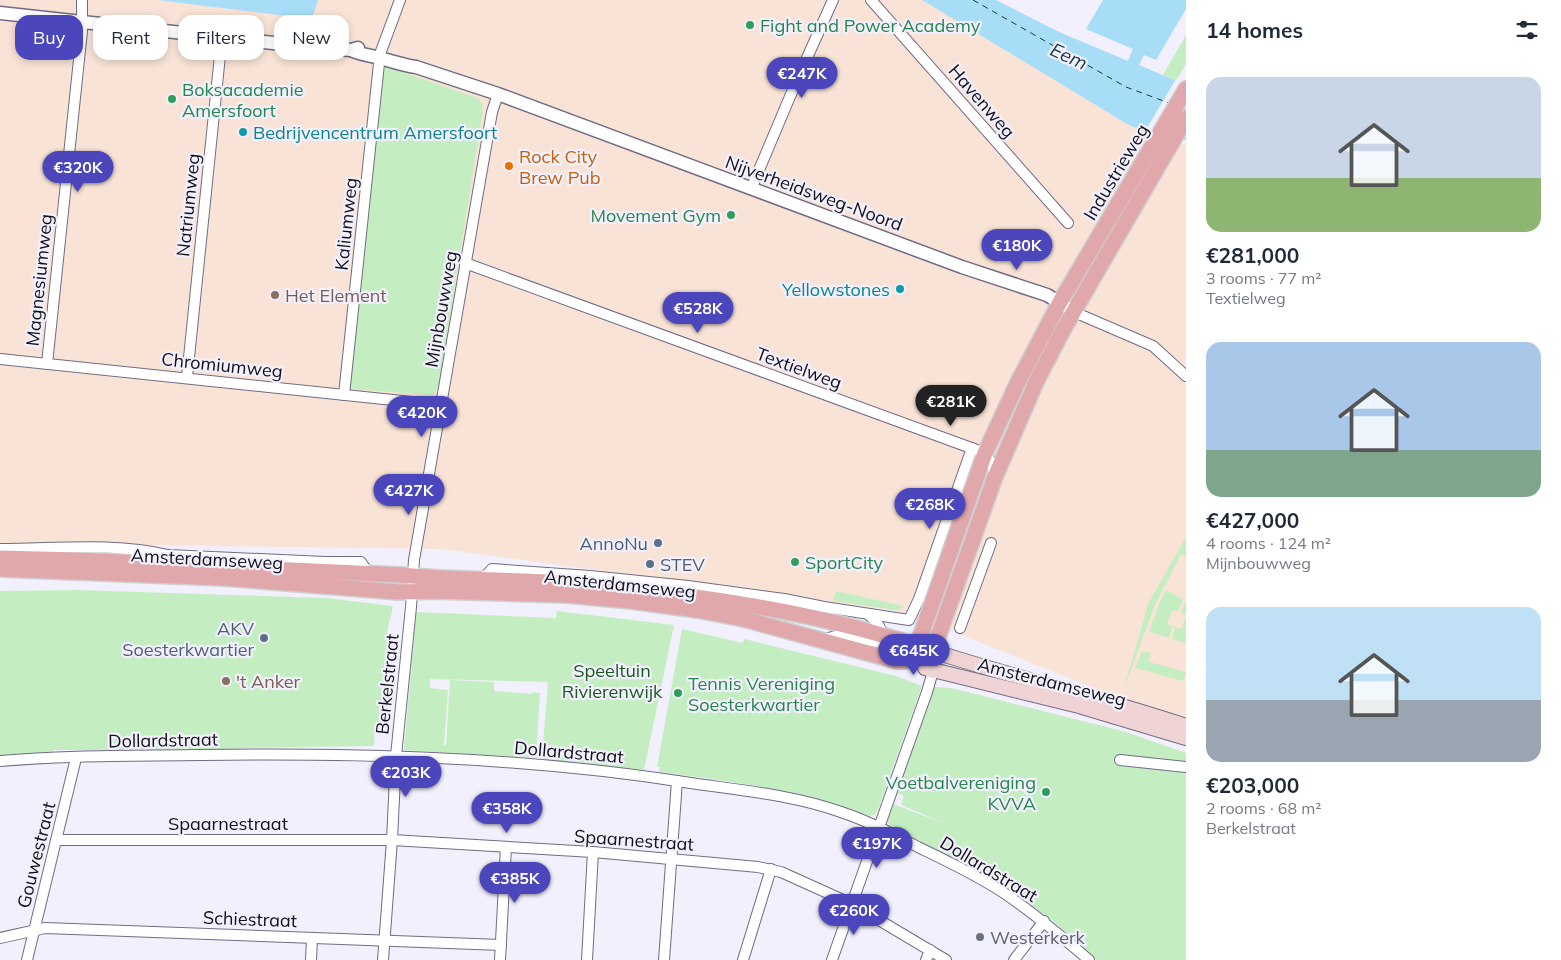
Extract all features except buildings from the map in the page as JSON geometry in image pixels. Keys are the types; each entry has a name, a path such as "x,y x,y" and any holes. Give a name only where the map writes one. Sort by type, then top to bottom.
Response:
{"main road":[{"name":"Industrieweg","path":"924,653 971,544 995,477 1036,380 1166,138 1186,89"},
{"name":"Industrieweg","path":"924,653 979,451 1060,302 1166,138 1186,118"},
{"name":"Amsterdamseweg","path":"0,558 566,583 686,596 791,613 880,635 924,653 1124,706 1186,726"},
{"name":"Amsterdamseweg","path":"0,569 224,578 412,592 566,595 687,608 735,618 933,671 1105,713 1186,738"},
{"path":"897,661 924,653 922,664 933,671"}],"street":[{"name":"Magnesiumweg","path":"82,0 82,15"},
{"path":"381,54 400,0"},
{"path":"751,189 833,0"},
{"name":"Havenweg","path":"871,0 1068,223"},
{"name":"Nijverheidsweg-Noord","path":"0,13 20,15"},
{"name":"Nijverheidsweg-Noord","path":"83,21 178,31"},
{"name":"Nijverheidsweg-Noord","path":"264,41 352,50 366,48 381,54 408,60 416,66 498,94 962,267 1047,295 1074,312 1153,346 1186,376"},
{"name":"Kaliumweg","path":"344,394 381,54"},
{"name":"Magnesiumweg","path":"47,364 79,60"},
{"name":"Natriumweg","path":"187,377 220,60"},
{"name":"Mijnbouwweg","path":"413,576 414,560 465,262 492,112 498,94"},
{"name":"Textielweg","path":"465,262 979,451"},
{"name":"Chromiumweg","path":"0,358 441,405"},
{"path":"979,451 991,462 995,477"},
{"name":"Industrieweg","path":"909,620 979,451"},
{"path":"960,628 990,547 971,544"},
{"name":"Amsterdamseweg","path":"0,549 78,547 151,551 168,555 361,562 369,574"},
{"path":"66,548 78,560"},
{"name":"Amsterdamseweg","path":"481,580 492,569 590,576 697,587 784,599 909,620"},
{"path":"412,592 413,576"},
{"name":"Berkelstraat","path":"383,960 396,756 412,592"},
{"path":"868,614 879,625 880,635"},
{"name":"Amsterdamseweg","path":"821,640 839,635 877,642 880,635"},
{"path":"832,960 933,671"},
{"name":"Dollardstraat","path":"0,761 268,754 396,756 585,768 815,804 878,826 998,889 1044,921 1089,960"},
{"name":"Gouwestraat","path":"27,960 76,758"},
{"path":"1120,760 1186,767"},
{"path":"664,960 677,781"},
{"name":"Spaarnestraat","path":"56,840 392,840 593,852 771,869 852,904 946,960"},
{"path":"500,960 506,847"},
{"path":"587,960 593,852"},
{"path":"743,960 771,869"},
{"path":"1014,960 1044,921"},
{"name":"Schiestraat","path":"0,938 45,928 501,945"},
{"path":"311,960 312,938"},
{"path":"926,960 930,950"}],"shaded area":[{"path":"0,0 157,0 279,15 274,15 274,60 349,60 349,15 313,15 318,0 922,0 1127,124 1186,145 1186,725 904,612 442,549 0,543"}],"green space":[{"path":"1186,35 1186,64 1176,81 1163,75"},
{"path":"385,68 390,68 478,98 482,103 483,110 439,384 432,395 353,389 349,385 381,72"},
{"path":"1186,537 1186,557 1181,554 1154,607 1123,692 1148,604"},
{"path":"78,590 327,598 392,606 388,627 378,731 375,731 374,746 239,748 239,750 53,750 53,753 0,757 0,591"},
{"path":"1166,590 1183,599 1178,612 1172,610 1167,624 1173,626 1169,638 1149,632"},
{"path":"836,591 904,606 902,609 895,610 834,601"},
{"path":"1186,600 1186,615 1181,613"},
{"name":"Speeltuin Rivierenwijk","path":"557,611 674,625 644,770 542,759 548,682 430,679 430,688 448,690 444,745 446,745 450,680 494,682 494,691 540,693 536,758 404,750 416,612 556,618"},
{"path":"1186,615 1186,643 1172,639 1175,627 1181,629"},
{"path":"682,629 743,643 744,639 896,676 922,686 877,812 874,815 861,815 815,799 777,790 659,772 660,767 657,767"},
{"path":"1142,651 1151,653 1149,662 1186,672 1183,681 1135,668"},
{"name":"Voetbalvereniging KVVA","path":"934,687 951,688 1126,732 1186,753 1186,960 1096,960 1053,921 1012,891 887,823 893,804 949,825 901,805 904,796 897,793"}],"water":[{"path":"157,0 318,0 313,15 279,15"},
{"name":"Eem","path":"922,0 996,0 1059,32 1128,61 1133,49 1086,29 1103,0 1186,0 1186,9 1156,60 1144,55 1139,65 1186,85 1186,140 1136,128 1127,124"}],"pier":[{"path":"1176,79 1186,83 1186,131 1180,141 1144,133"}],"ferry route":[{"path":"973,0 1126,87 1169,103"}],"place":[{"name":"Fight and Power Academy","path":"750,25"},
{"name":"Boksacademie Amersfoort","path":"172,99"},
{"name":"Bedrijvencentrum Amersfoort","path":"243,132"},
{"name":"Rock City Brew Pub","path":"509,166"},
{"name":"Movement Gym","path":"731,215"},
{"name":"Yellowstones","path":"900,289"},
{"name":"Het Element","path":"275,295"},
{"name":"AnnoNu","path":"658,543"},
{"name":"SportCity","path":"795,562"},
{"name":"STEV","path":"650,564"},
{"name":"AKV Soesterkwartier","path":"264,638"},
{"name":"'t Anker","path":"226,681"},
{"name":"Tennis Vereniging Soesterkwartier","path":"678,693"},
{"name":"Voetbalvereniging KVVA","path":"1046,792"},
{"name":"Westerkerk","path":"980,937"}]}
